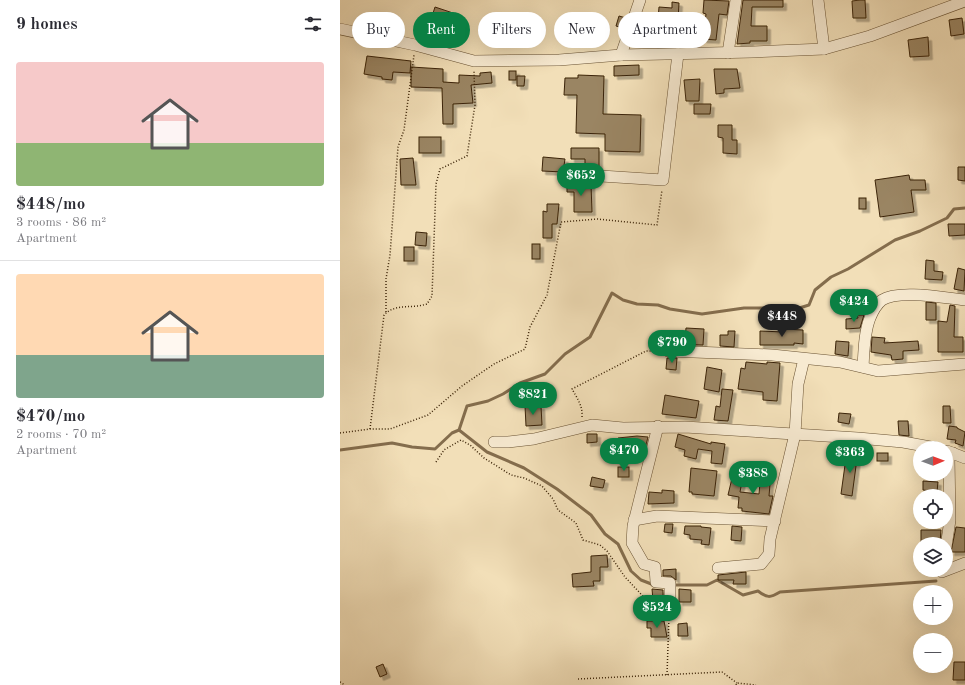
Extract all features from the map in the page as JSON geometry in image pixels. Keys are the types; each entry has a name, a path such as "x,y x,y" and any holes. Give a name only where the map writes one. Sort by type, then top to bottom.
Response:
{"street":[{"path":"621,55 640,0"},
{"path":"728,53 736,0"},
{"path":"818,0 824,49"},
{"path":"426,48 474,61 559,60 621,55 824,49 870,36 965,1"},
{"path":"340,29 413,45"},
{"path":"570,174 663,180 678,54"},
{"path":"863,367 867,329 870,318 882,301 892,296 915,295 965,300"},
{"path":"668,351 746,353 840,362 878,371 965,364"},
{"path":"718,568 761,564 769,554 770,539 795,434 798,384 804,359"},
{"path":"494,442 534,439 592,425 623,428 658,426 795,434 913,444"},
{"path":"658,426 634,520 632,543 644,564 655,567 656,582 670,583 670,607"},
{"path":"953,453 965,458"},
{"path":"947,537 950,520 950,481"},
{"path":"634,520 657,516 775,521"},
{"path":"953,568 965,563"}],"path":[{"path":"386,313 386,279 390,255 398,147 404,130 415,48"},
{"path":"370,429 380,337 384,315 389,309 398,307 416,308 427,304 432,296 436,184 440,169 467,156 475,104 474,61"},
{"path":"340,433 370,429 390,429 428,414 494,364 525,349 530,327 547,295 561,222 597,220 657,225 663,180"},
{"path":"592,425 582,418 582,411 572,389 646,351 668,351"},
{"path":"436,462 444,450 461,440 470,445 484,458 511,475 524,478 542,486 553,499 558,510 576,523 583,540 600,545 642,597 653,607 670,607 667,674"},
{"path":"578,679 722,672 736,684 756,685"},
{"path":"340,682 345,685"}],"building":[{"path":"704,0 729,1 727,15 719,14 716,40 711,40 711,12 703,12"},
{"path":"743,0 783,0 783,7 752,7 751,26 767,26 767,41 750,41 750,43 737,44"},
{"path":"865,0 866,18 853,18 852,1"},
{"path":"672,2 679,3 678,12 659,12 659,7 672,8"},
{"path":"435,7 450,12 433,12"},
{"path":"962,18 964,34 951,36 949,20"},
{"path":"928,37 929,56 910,57 908,40"},
{"path":"367,56 411,61 410,73 393,72 392,80 364,74"},
{"path":"639,65 639,75 614,76 614,66"},
{"path":"411,67 443,69 443,82 459,83 459,75 480,76 480,73 491,72 492,83 471,85 473,103 453,104 453,124 443,124 442,88 411,87"},
{"path":"714,69 737,69 740,88 724,89 724,93 716,94"},
{"path":"509,71 516,71 516,80 509,80"},
{"path":"578,75 604,76 603,114 641,115 640,152 605,151 605,134 576,133 577,95 564,95 565,78 578,78"},
{"path":"517,76 525,76 524,86 517,86"},
{"path":"700,79 699,101 686,101 684,80"},
{"path":"694,104 711,104 710,114 694,114"},
{"path":"718,125 732,125 732,140 737,140 737,154 723,153 723,138 718,137"},
{"path":"419,137 441,137 441,153 419,153"},
{"path":"571,148 599,148 599,169 585,168 585,159 571,159"},
{"path":"543,157 565,159 563,172 542,171"},
{"path":"413,158 416,185 401,185 400,159"},
{"path":"958,167 965,167 965,181 958,180"},
{"path":"909,175 910,180 925,180 926,190 911,190 914,212 880,217 875,180"},
{"path":"567,183 591,184 592,212 574,212 574,192 567,192"},
{"path":"859,198 866,198 866,209 859,209"},
{"path":"547,204 559,204 557,224 552,224 552,238 543,238 543,211 547,212"},
{"path":"948,224 965,224 965,235 949,236"},
{"path":"416,232 427,233 426,246 415,245"},
{"path":"532,244 540,244 540,259 532,259"},
{"path":"404,247 414,247 414,261 404,261"},
{"path":"926,260 934,261 934,271 943,272 942,280 925,279"},
{"path":"958,268 965,270 964,291 954,289"},
{"path":"926,302 936,303 936,320 926,320"},
{"path":"950,305 955,306 954,337 963,337 963,352 938,352 938,321 947,322"},
{"path":"857,315 864,315 860,328 846,329 846,319 858,318"},
{"path":"686,328 704,329 703,345 672,344 672,338 685,338"},
{"path":"784,329 803,330 803,344 794,343 794,345 760,345 760,331 784,332"},
{"path":"728,331 735,331 734,347 720,346 720,335 728,335"},
{"path":"872,337 885,338 884,343 918,341 919,350 903,351 903,359 892,360 891,355 871,352"},
{"path":"836,341 849,342 848,356 835,354"},
{"path":"667,358 677,358 676,370 666,369"},
{"path":"746,362 767,364 767,362 780,363 777,401 763,400 763,392 738,389 741,368 745,369"},
{"path":"707,367 722,370 719,392 704,389"},
{"path":"722,389 733,390 728,421 714,420 716,406 720,407"},
{"path":"665,395 699,401 696,418 662,414"},
{"path":"525,406 541,406 542,425 526,426"},
{"path":"943,406 950,406 951,423 943,423"},
{"path":"839,413 851,414 849,424 838,422"},
{"path":"898,421 908,421 909,436 899,435"},
{"path":"949,426 957,427 965,432 963,446 955,443 956,440 947,439"},
{"path":"587,434 597,434 597,442 587,443"},
{"path":"678,434 711,444 711,442 725,444 722,464 711,463 712,451 698,449 696,459 684,456 685,450 675,447"},
{"path":"637,436 648,437 644,452 627,452 627,446 618,446 618,438"},
{"path":"850,449 858,451 852,496 841,494 845,465 847,465"},
{"path":"877,453 888,453 888,461 877,461"},
{"path":"618,467 629,467 629,477 618,477"},
{"path":"691,468 717,471 714,496 692,494 692,492 689,492"},
{"path":"761,472 771,473 769,496 773,496 769,514 742,511 742,508 738,508 739,497 728,495 733,474 743,476 740,492 759,494"},
{"path":"592,477 605,480 603,488 590,486"},
{"path":"923,481 938,482 937,489 923,489"},
{"path":"662,490 674,491 674,503 648,504 649,492 662,493"},
{"path":"665,524 673,524 672,533 664,532"},
{"path":"685,526 701,526 711,528 709,545 701,544 702,540 690,539 690,535 684,534"},
{"path":"732,526 742,527 741,541 731,540"},
{"path":"956,527 965,528 965,552 953,552"},
{"path":"921,530 941,530 940,537 921,537"},
{"path":"607,555 608,567 600,567 600,581 593,581 594,586 573,587 572,574 591,572 591,556"},
{"path":"676,569 676,580 671,576 663,576 663,570"},
{"path":"746,572 746,584 733,584 734,580 718,580 718,575"},
{"path":"652,589 663,590 663,599 653,600"},
{"path":"679,589 691,590 691,602 679,602"},
{"path":"647,621 664,621 667,637 651,637 651,628 647,628"},
{"path":"687,623 688,636 678,636 678,624"},
{"path":"954,662 965,662 965,680 953,680"},
{"path":"383,664 387,674 380,677 376,667"}],"waterway":[{"path":"340,450 392,443 435,449 452,433 459,430 467,406 488,401 503,394 520,383 545,374 565,354 590,337 612,293 623,300 637,304 658,305 670,309 702,314 744,308 781,308 793,310 809,305 815,290 831,277 848,269 895,240 920,231 947,218 954,209 965,208"},
{"path":"459,430 487,452 524,468 557,489 591,515 605,534 618,544 631,571 641,580 654,585"},
{"path":"671,585 707,585 717,580 743,595 758,591 769,596 780,592 936,581"}]}
